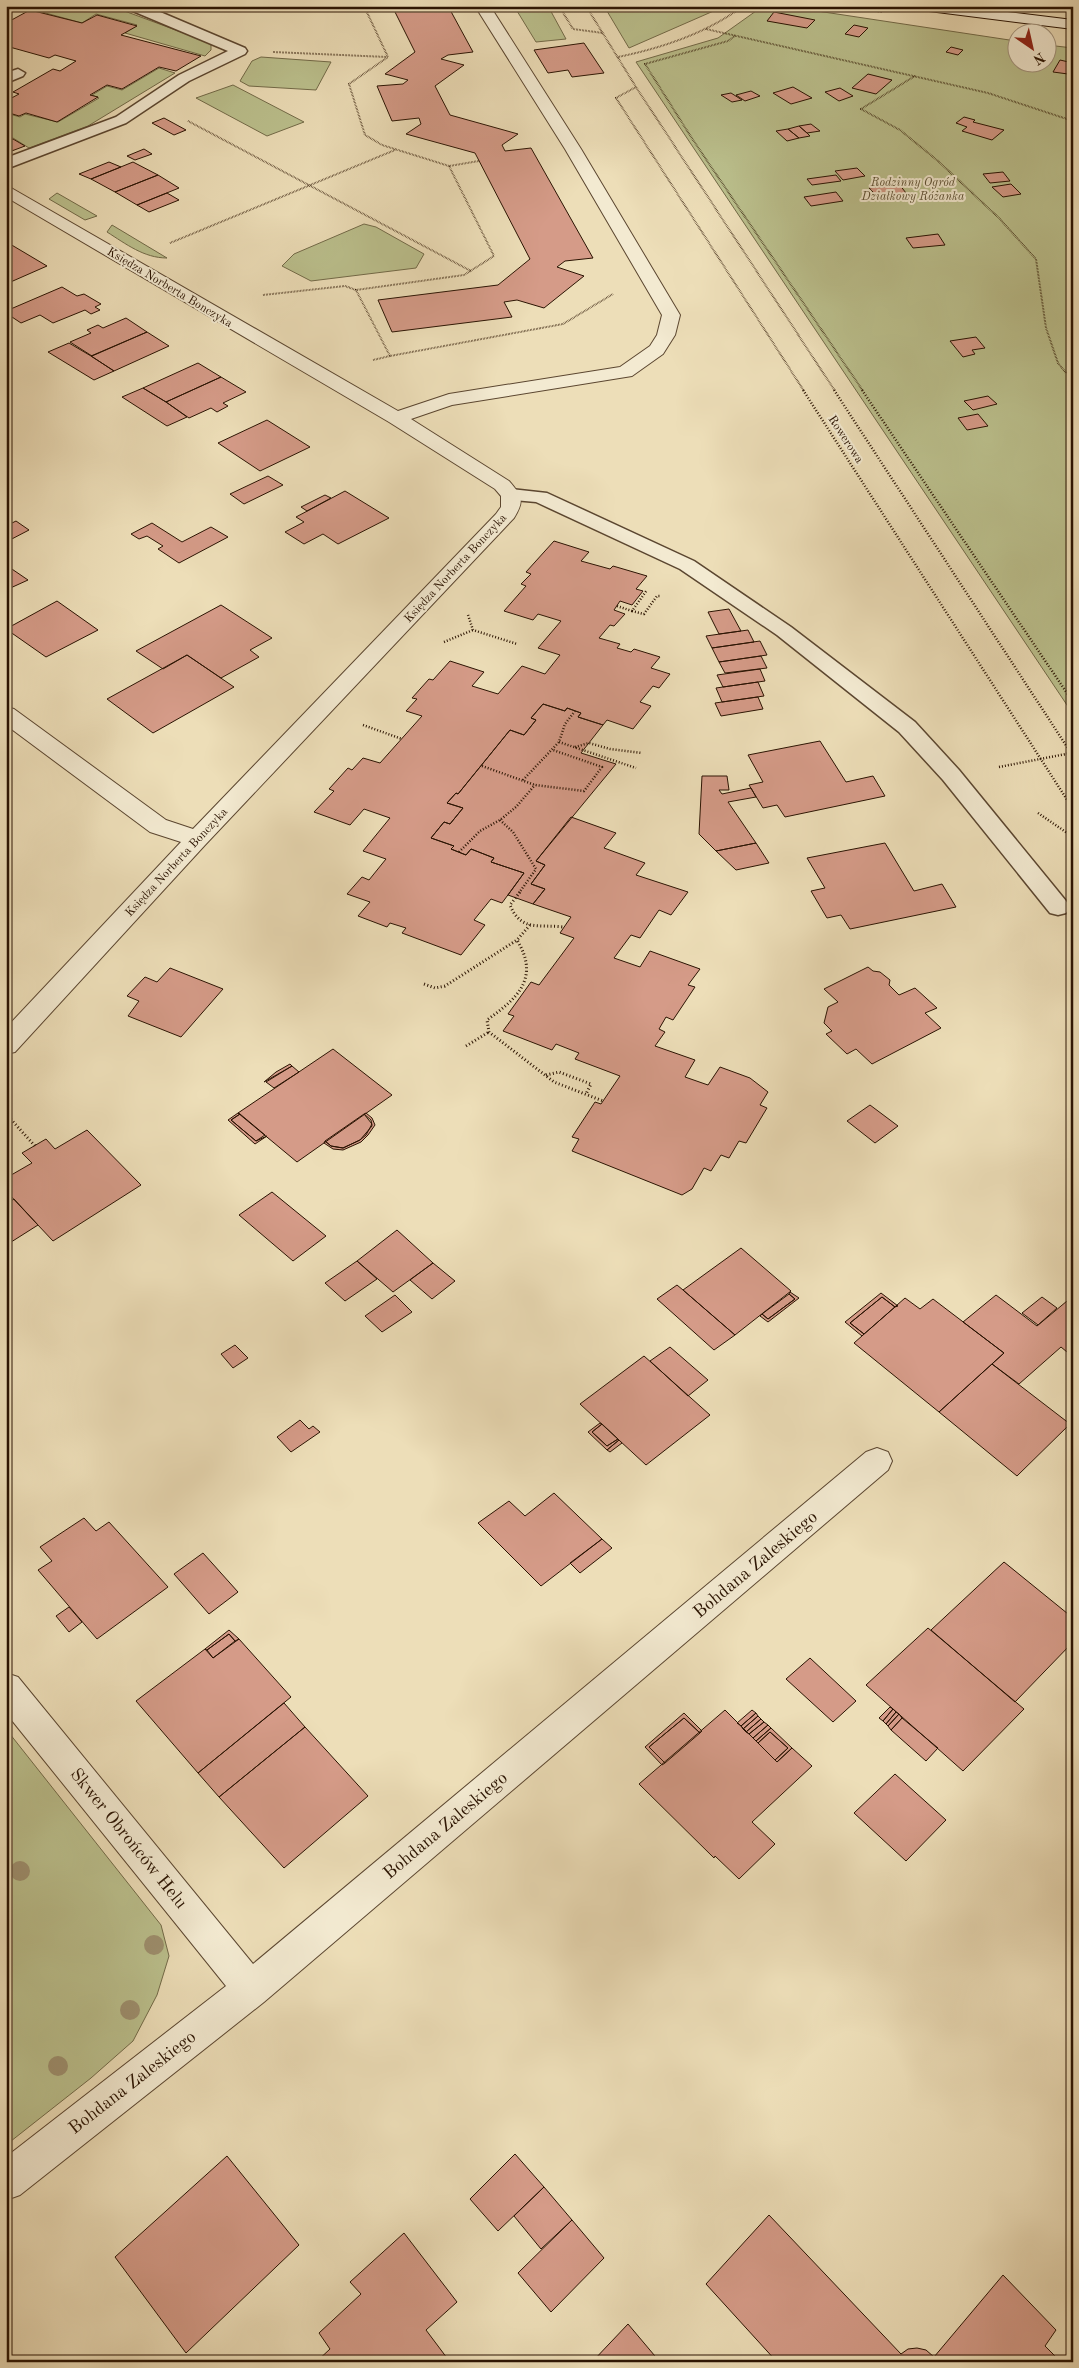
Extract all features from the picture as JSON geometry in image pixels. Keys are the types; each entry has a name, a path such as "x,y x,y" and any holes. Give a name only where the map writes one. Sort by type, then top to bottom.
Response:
{"street":[{"path":"396,418 449,400 625,372 648,359 664,343 669,330 671,315 573,149 482,6"},
{"path":"921,6 1073,24"},
{"name":"Księdza Norberta Bonczyka","path":"6,190 396,418 502,485 511,494 511,507 504,518 197,839 6,1045"},
{"path":"6,714 158,826 197,839"},
{"name":"Bohdana Zaleskiego","path":"6,2181 251,1989 877,1461"},
{"name":"Skwer Obrońców Helu","path":"6,1688 251,1989"}],"lane":[{"path":"133,6 240,51"},
{"path":"6,164 122,120 184,78 240,51"},
{"path":"511,494 540,496 687,565 784,631 907,727 952,775 1058,907"}],"path":[{"path":"6,13 19,6"},
{"path":"364,6 388,57"},
{"path":"559,6 573,29 604,33"},
{"path":"586,6 636,87 1072,754 1004,766"},
{"path":"618,57 706,29 735,13 743,6"},
{"path":"706,29 988,93 1073,121"},
{"path":"736,36 728,41 645,64 693,140 1073,702"},
{"path":"240,51 388,57"},
{"path":"388,57 349,84 366,135 382,146 449,166 479,161"},
{"path":"915,76 861,109 900,130 938,162 999,218 1036,259 1046,328 1058,363 1066,373 1073,371"},
{"name":"Rowerowa","path":"636,87 616,98 1073,809"},
{"path":"147,102 167,110 471,271"},
{"path":"170,243 396,150"},
{"path":"260,296 345,286 356,290 464,275 494,256 449,166"},
{"path":"318,374 390,356 563,324 646,274"},
{"path":"356,290 390,356"},
{"path":"632,611 646,594"},
{"path":"617,606 644,614 657,596 666,595"},
{"path":"473,609 468,615 473,630 517,644"},
{"path":"523,780 559,742 565,724 575,711"},
{"path":"559,742 636,768"},
{"path":"575,747 589,743 610,749 642,754"},
{"path":"482,766 535,784 584,791 602,767 552,750"},
{"path":"459,852 480,831 500,820 516,807 535,784"},
{"path":"500,820 513,832 536,869 510,905 517,919 530,925 564,927"},
{"path":"424,984 430,988 440,988 472,970 517,940 530,925"},
{"path":"517,940 524,954 528,971 525,984 509,1005 487,1020 489,1032 554,1082 603,1101"},
{"path":"466,1046 489,1032"},
{"path":"545,1075 559,1072 591,1084 586,1094"},
{"path":"6,1114 35,1146"}],"green space":[{"path":"35,6 111,6 208,42 211,45 211,50 205,56 125,33 137,25 96,14 82,23 31,9"},
{"path":"514,6 548,6 566,39 536,42"},
{"path":"604,6 725,6 629,48"},
{"name":"Rodzinny Ogród Działkowy Różanka","path":"763,6 784,6 1006,39 1006,72 1056,72 1056,46 1073,48 1073,714 636,62 718,38"},
{"path":"261,57 331,62 316,90 249,86 240,81 252,61"},
{"path":"159,68 175,73 88,126 29,148 13,138 6,140 6,113 20,117 25,114 58,122 99,98 92,95 107,86 122,90"},
{"path":"233,85 304,122 267,136 196,98"},
{"path":"57,193 97,216 85,220 49,199"},
{"path":"364,224 376,227 424,254 416,268 311,281 282,266 294,254"},
{"path":"112,225 167,258 151,256 128,246 107,232"},
{"path":"6,1729 161,1925 169,1956 157,1995 133,2041 91,2078 6,2145"}],"building":[{"path":"392,6 448,6 473,52 448,55 441,59 464,65 435,86 450,115 518,134 502,145 505,151 531,148 593,258 565,261 557,267 584,276 544,308 517,300 504,302 512,317 392,332 378,300 498,285 530,259 475,153 406,134 421,124 419,118 392,121 377,86 403,84 408,80 385,74 415,52"},
{"path":"30,10 82,23 97,15 137,26 121,35 201,56 176,71 159,67 122,89 107,85 90,95 98,97 57,122 26,113 19,116 6,112 6,101 19,94 13,92 53,69 60,71 76,61 55,55 49,58 6,46 6,23"},
{"path":"774,12 815,20 807,28 767,21"},
{"path":"854,25 868,28 859,37 845,34"},
{"path":"584,43 604,73 572,77 568,70 548,73 534,50"},
{"path":"951,47 963,50 958,55 946,52"},
{"path":"1060,60 1073,63 1072,72 1068,74 1053,72 1056,72 1056,67"},
{"path":"868,74 892,80 876,94 852,88"},
{"path":"793,87 812,98 791,104 773,93"},
{"path":"840,88 853,96 839,101 825,92"},
{"path":"751,91 760,96 745,101 736,95"},
{"path":"731,93 742,100 732,102 721,95"},
{"path":"964,117 975,120 973,122 1004,130 992,140 962,131 967,127 956,123"},
{"path":"164,118 186,130 174,135 152,123"},
{"path":"811,124 820,131 807,133 799,126"},
{"path":"799,126 810,136 799,138 788,129"},
{"path":"788,129 799,138 787,141 776,131"},
{"path":"13,139 25,146 9,152 6,150 6,141"},
{"path":"144,149 152,154 135,160 127,156"},
{"path":"109,162 121,167 91,179 79,174"},
{"path":"133,162 158,175 115,192 91,179"},
{"path":"857,168 865,176 843,180 835,171"},
{"path":"1003,172 1010,181 990,183 983,174"},
{"path":"158,175 179,188 137,205 115,192"},
{"path":"836,175 841,181 812,185 807,179"},
{"path":"899,184 906,193 878,197 869,188"},
{"path":"1011,184 1021,194 1003,197 992,187"},
{"path":"836,192 843,201 811,206 804,197"},
{"path":"167,193 179,200 149,212 137,205"},
{"path":"938,234 945,245 913,248 906,238"},
{"path":"10,244 47,266 6,284 6,246"},
{"path":"62,287 77,296 84,294 101,304 95,307 100,310 91,314 85,310 53,323 40,315 21,323 6,313 6,311"},
{"path":"126,318 147,332 92,356 70,342 91,333 87,330 98,325 103,328"},
{"path":"147,332 169,346 114,371 91,356"},
{"path":"976,337 985,348 972,350 975,354 963,357 950,341"},
{"path":"69,343 114,371 94,380 48,352"},
{"path":"198,363 221,377 166,402 143,388"},
{"path":"221,377 246,392 223,403 228,406 217,412 211,408 189,418 166,402"},
{"path":"143,388 187,417 167,426 122,397"},
{"path":"988,396 997,404 973,410 964,401"},
{"path":"978,414 988,426 967,430 958,418"},
{"path":"267,420 310,447 260,471 218,443"},
{"path":"268,476 283,485 244,504 230,494"},
{"path":"345,491 389,518 338,544 323,534 304,544 285,532 304,522 296,517"},
{"path":"325,495 331,498 307,511 301,507"},
{"path":"16,521 29,530 6,542 6,526"},
{"path":"152,523 182,542 211,527 228,537 179,563 158,549 163,546 147,536 139,539 131,534"},
{"path":"554,541 589,552 581,561 610,569 613,566 647,576 636,589 643,591 632,605 620,601 614,610 625,614 614,626 610,625 599,638 620,644 617,648 631,652 634,649 660,657 651,668 670,674 659,688 653,686 640,702 651,706 633,729 607,720 603,725 578,717 581,713 567,708 565,711 543,704 531,718 536,720 524,735 510,730 458,794 456,793 447,803 463,808 450,824 444,822 431,838 454,846 451,849 466,855 471,849 494,858 491,862 524,873 502,903 491,899 474,920 485,925 461,955 402,933 406,928 390,923 387,927 358,916 370,902 347,894 362,877 369,880 386,859 363,851 390,818 364,809 350,825 314,812 334,791 329,789 348,768 352,770 363,758 380,763 422,716 406,711 417,699 412,698 429,679 433,680 450,661 484,672 472,686 498,694 522,666 545,674 560,655 538,648 561,621 538,614 533,620 504,611 526,586 521,584 531,574 526,572"},
{"path":"6,565 28,580 6,590"},
{"path":"57,601 98,630 46,657 6,629"},
{"path":"221,605 272,638 250,650 259,657 221,678 187,655 163,669 136,651"},
{"path":"729,609 741,631 719,634 708,612"},
{"path":"748,630 754,642 712,648 706,636"},
{"path":"760,641 767,655 719,662 712,648"},
{"path":"187,655 234,687 153,733 107,699"},
{"path":"761,656 767,668 725,673 719,662"},
{"path":"760,669 765,681 723,687 717,675"},
{"path":"758,682 764,696 722,702 716,688"},
{"path":"758,697 763,709 721,716 715,703"},
{"path":"543,704 565,711 567,708 581,713 578,717 603,725 581,753 616,764 536,861 545,865 531,884 545,889 533,904 508,895 524,873 491,862 494,858 471,849 466,855 451,849 454,846 431,838 444,822 450,824 463,808 447,803 456,793 458,794 510,730 524,735 536,720 531,718"},
{"path":"820,741 846,782 873,776 885,796 785,817 777,805 763,808 749,785 763,782 748,755"},
{"path":"702,776 727,776 729,790 719,790 722,794 751,788 756,797 728,802 756,843 716,851 699,834"},
{"path":"571,817 616,833 604,848 645,863 636,875 688,892 671,915 659,910 640,938 631,935 614,958 640,967 650,951 700,969 688,985 695,987 673,1020 666,1017 659,1029 665,1032 655,1046 695,1060 685,1077 708,1085 720,1067 750,1078 768,1092 760,1105 767,1108 746,1143 739,1141 729,1158 721,1155 711,1171 704,1168 692,1189 682,1195 572,1151 579,1139 572,1137 595,1102 601,1104 620,1076 575,1059 579,1053 556,1044 552,1050 503,1031 514,1016 508,1014 531,982 539,985 574,938 560,933 571,917 533,904 545,889 531,884 545,865 536,861"},
{"path":"756,843 769,863 736,870 716,851"},
{"path":"885,843 914,891 942,884 956,907 850,929 841,915 827,918 811,891 825,888 807,858"},
{"path":"868,967 873,971 880,972 890,980 889,985 899,995 915,988 937,1008 925,1013 941,1028 872,1064 856,1049 847,1054 826,1034 832,1031 824,1023 828,1007 838,1002 824,989"},
{"path":"170,968 223,989 181,1037 128,1016 139,1001 127,996 145,977 157,982"},
{"path":"333,1049 392,1095 297,1162 238,1113"},
{"path":"290,1064 292,1066 264,1082 276,1072"},
{"path":"292,1066 299,1072 274,1088 266,1082"},
{"path":"870,1105 898,1126 875,1143 847,1121"},
{"path":"238,1113 240,1114 231,1120 256,1141 267,1136 255,1144 228,1120"},
{"path":"366,1113 372,1118 375,1125 361,1142 343,1150 333,1149 324,1143 325,1141 331,1146 343,1148 360,1140 372,1126 371,1120 364,1114"},
{"path":"240,1114 265,1135 256,1141 231,1120"},
{"path":"364,1114 372,1124 366,1135 360,1140 343,1148 331,1146 325,1141"},
{"path":"87,1130 141,1185 53,1241 6,1191 6,1178 32,1163 22,1153 46,1139 55,1149"},
{"path":"272,1192 326,1236 293,1261 239,1215"},
{"path":"14,1199 38,1225 8,1244 6,1204"},
{"path":"397,1230 433,1263 393,1292 357,1261"},
{"path":"741,1248 791,1291 735,1335 683,1290"},
{"path":"357,1261 377,1279 345,1301 325,1283"},
{"path":"433,1263 455,1281 432,1299 410,1280"},
{"path":"677,1285 735,1335 714,1350 657,1299"},
{"path":"790,1292 799,1298 768,1322 760,1316 762,1314 768,1319 795,1299 789,1294"},
{"path":"881,1293 898,1306 895,1307 882,1297 850,1323 864,1334 862,1336 845,1322"},
{"path":"789,1294 795,1299 768,1319 762,1314"},
{"path":"395,1295 412,1312 382,1332 365,1316"},
{"path":"996,1295 1037,1326 1073,1296 1073,1357 1061,1347 1019,1384 992,1364 1004,1353 963,1322"},
{"path":"882,1297 895,1307 864,1334 850,1323"},
{"path":"1042,1297 1057,1308 1038,1325 1022,1313"},
{"path":"905,1298 920,1309 933,1299 1004,1353 939,1412 854,1343"},
{"path":"235,1345 248,1358 233,1368 221,1354"},
{"path":"670,1347 708,1380 688,1396 650,1361"},
{"path":"644,1356 710,1415 646,1465 580,1404"},
{"path":"992,1364 1070,1424 1017,1476 939,1412"},
{"path":"300,1420 309,1429 313,1426 320,1432 291,1452 277,1437"},
{"path":"600,1423 602,1424 592,1432 607,1446 619,1440 607,1450 588,1432"},
{"path":"602,1424 618,1439 607,1446 592,1432"},
{"path":"619,1440 622,1443 610,1452 607,1450"},
{"path":"554,1493 602,1539 541,1586 478,1523 509,1501 525,1516"},
{"path":"84,1518 96,1531 109,1522 168,1587 97,1639 38,1570 52,1561 40,1547"},
{"path":"602,1539 612,1548 580,1573 570,1563"},
{"path":"203,1553 238,1592 209,1614 174,1574"},
{"path":"1004,1562 1073,1618 1073,1642 1015,1702 931,1630"},
{"path":"69,1607 82,1622 69,1632 56,1616"},
{"path":"928,1628 1024,1709 963,1771 866,1685"},
{"path":"229,1630 239,1639 235,1641 229,1634 207,1650 205,1649"},
{"path":"229,1634 235,1641 213,1658 207,1650"},
{"path":"239,1639 291,1697 198,1773 136,1701 205,1649 213,1658"},
{"path":"810,1658 856,1701 833,1722 786,1679"},
{"path":"284,1703 305,1727 219,1797 198,1773"},
{"path":"890,1707 893,1709 883,1721 879,1718"},
{"path":"893,1709 896,1712 886,1724 883,1721"},
{"path":"725,1710 777,1762 792,1748 812,1766 752,1822 775,1844 739,1879 715,1856 714,1858 639,1784"},
{"path":"752,1710 756,1713 741,1726 737,1723"},
{"path":"896,1712 899,1714 888,1726 886,1724"},
{"path":"684,1713 702,1731 700,1733 684,1718 649,1747 665,1763 662,1765 645,1747"},
{"path":"756,1713 758,1716 743,1729 741,1726"},
{"path":"899,1714 902,1718 891,1730 888,1726"},
{"path":"758,1716 761,1719 746,1732 743,1729"},
{"path":"684,1718 700,1733 665,1763 649,1747"},
{"path":"902,1718 938,1748 926,1761 891,1730"},
{"path":"761,1719 764,1722 749,1734 746,1732"},
{"path":"764,1722 768,1725 753,1738 749,1734"},
{"path":"768,1725 771,1728 756,1741 753,1738"},
{"path":"305,1727 368,1796 284,1868 219,1797"},
{"path":"771,1728 792,1748 777,1762 775,1760 788,1748 770,1732 758,1743 756,1741"},
{"path":"770,1732 788,1748 775,1760 758,1743"},
{"path":"895,1774 946,1820 906,1861 854,1813"},
{"path":"515,2154 544,2187 498,2231 470,2199"},
{"path":"227,2156 299,2245 186,2353 115,2257"},
{"path":"544,2187 572,2220 541,2249 514,2216"},
{"path":"769,2215 901,2354 908,2349 917,2348 926,2350 934,2357 1003,2275 1056,2330 1045,2346 1061,2362 777,2362 706,2284"},
{"path":"572,2220 604,2258 551,2312 518,2273"},
{"path":"404,2233 457,2302 426,2330 450,2362 316,2362 330,2349 319,2333 361,2294 350,2282"},
{"path":"628,2324 660,2362 592,2362"}]}
